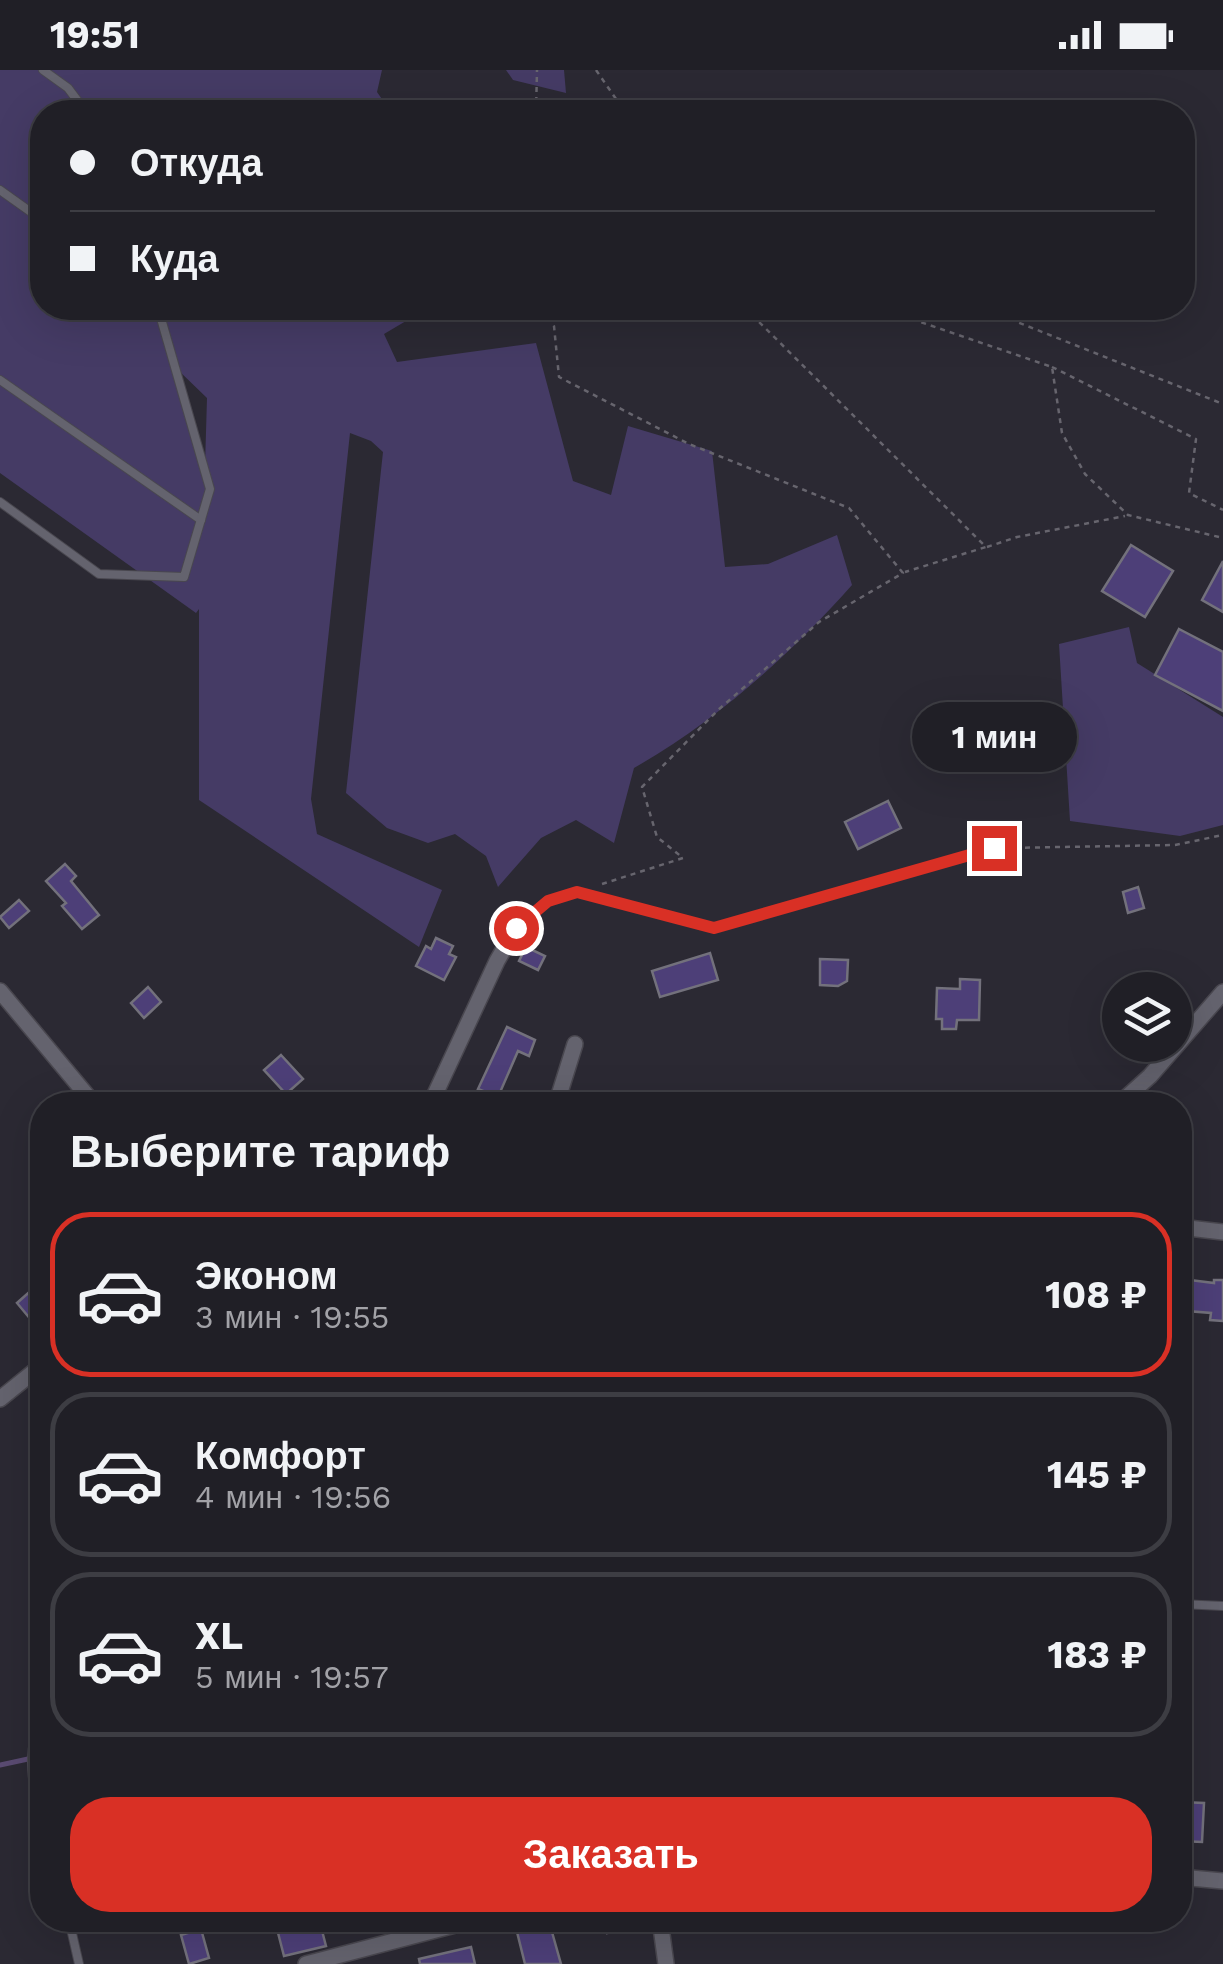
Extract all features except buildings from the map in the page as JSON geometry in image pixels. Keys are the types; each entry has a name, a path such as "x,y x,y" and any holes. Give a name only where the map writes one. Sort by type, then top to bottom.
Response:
{"street":[{"path":"436,1092 516,928"},
{"path":"0,991 84,1092"},
{"path":"1132,1092 1223,992"},
{"path":"560,1092 575,1044"},
{"path":"1192,1228 1223,1232"},
{"path":"0,1399 30,1375"},
{"path":"1192,1878 1223,1881"},
{"path":"306,1964 428,1932"},
{"path":"662,1932 666,1964"}],"lane":[{"path":"43,70 68,88 77,100"},
{"path":"0,190 30,211"},
{"path":"0,502 99,574 184,577 210,489 161,320"},
{"path":"0,380 201,520"},
{"path":"516,928 548,901 577,892 714,928 994,848"},
{"path":"1192,1605 1223,1606"},
{"path":"72,1932 79,1964"}],"path":[{"path":"536,100 537,70"},
{"path":"596,70 617,100"},
{"path":"551,320 560,377 689,444 849,508 903,573"},
{"path":"758,320 986,547"},
{"path":"914,320 1052,367 1196,440 1189,494 1223,510"},
{"path":"1012,320 1223,404"},
{"path":"1052,367 1062,433 1084,474 1128,515"},
{"path":"577,892 683,858 658,836 642,787 718,710 819,622 903,573 1017,538 1128,515 1223,538"},
{"path":"994,848 1176,845 1223,836"}],"shaded area":[{"path":"0,70 382,70 377,92 383,100 30,100 30,320 408,320 384,334 397,362 536,343 573,481 611,495 628,426 712,451 725,567 768,564 837,535 852,585 803,637 723,708 634,768 614,843 576,820 541,838 498,887 486,856 455,834 428,843 387,828 346,793 383,452 371,441 350,433 311,799 317,834 442,890 419,947 199,800 199,609 196,613 0,473","holes":["177,369 207,398 205,466"]},
{"path":"506,70 564,70 566,93 513,80"},
{"path":"1129,627 1137,663 1223,717 1223,825 1180,836 1070,821 1059,644"}],"waterway":[{"path":"0,1765 28,1759"}],"route":[{"path":"516,928 548,901 577,892 714,928 994,848"}]}
